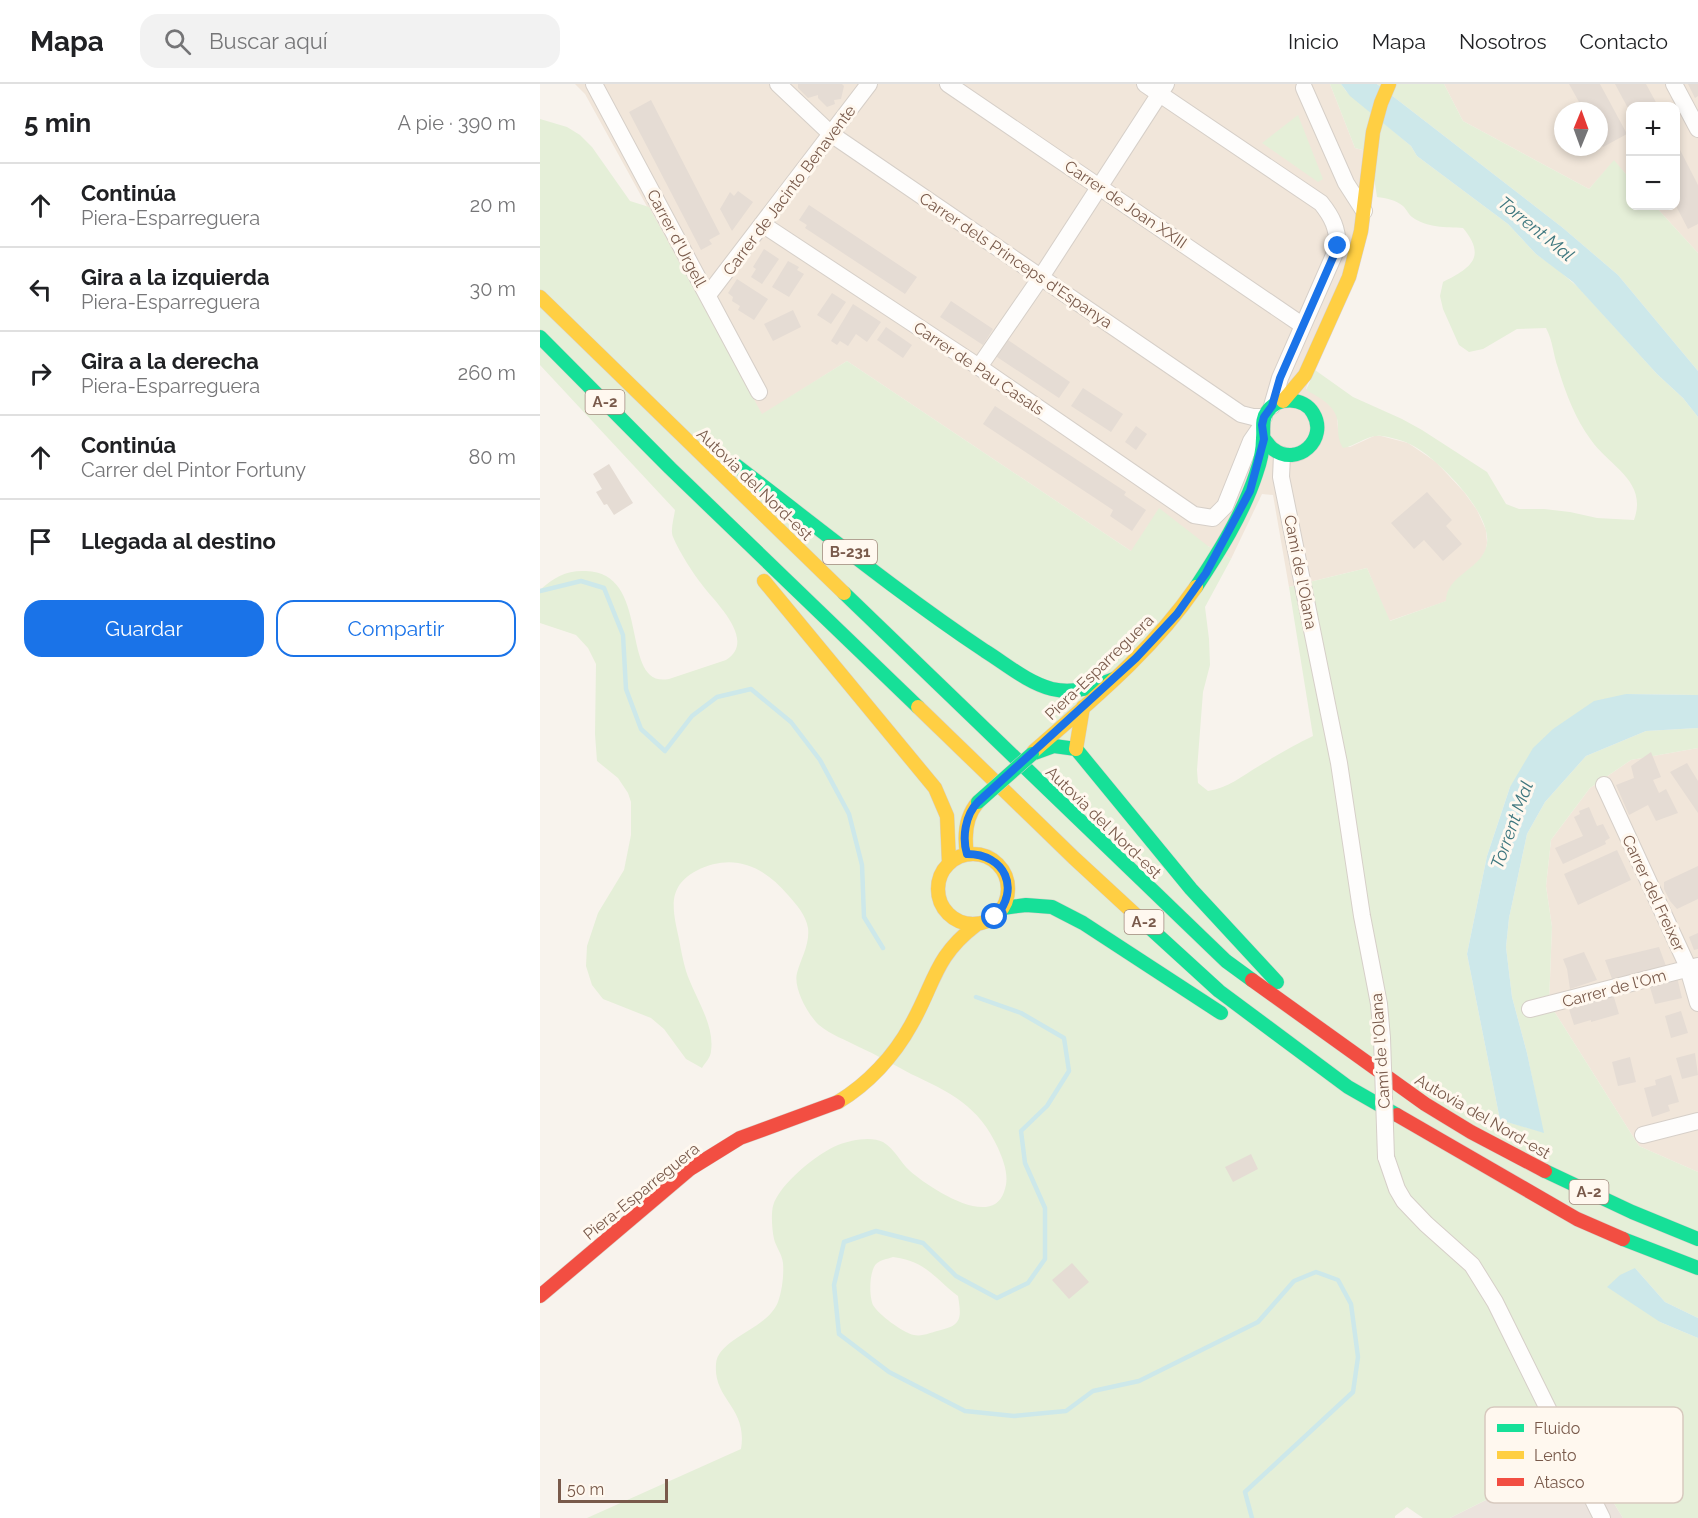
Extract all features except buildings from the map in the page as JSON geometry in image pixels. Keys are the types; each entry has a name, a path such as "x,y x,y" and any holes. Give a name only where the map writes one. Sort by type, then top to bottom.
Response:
{"main road":[{"name":"B-231","path":"1282,455 1297,455 1306,451 1315,441 1318,432 1314,414 1306,405 1305,375 1349,277 1364,211 1370,152 1377,118 1389,84"},
{"name":"Autovia del Nord-est","path":"540,297 651,407 1226,961 1310,1025 1438,1113 1506,1152 1648,1220 1698,1239"},
{"name":"A-2","path":"540,337 670,468 1074,858 1219,991 1348,1087 1577,1219 1698,1269"},
{"name":"Piera-Esparreguera","path":"967,854 966,826 970,813 978,802 1114,679 1163,630 1189,598 1220,548 1250,491 1269,417 1305,375"},
{"path":"1282,455 1268,446 1269,417 1297,401 1306,405"},
{"name":"B-231","path":"651,407 729,460 957,632 1033,682 1053,689 1081,690 1114,679"},
{"name":"Piera-Esparreguera","path":"1250,491 1282,455"},
{"path":"670,468 935,788 944,802 948,817 950,862 967,854 978,854 999,865 1005,874 1008,886 1008,897 1003,908"},
{"path":"1053,689 1061,708 1063,725"},
{"path":"1076,749 1083,707"},
{"path":"1032,754 1050,745 1061,744 1076,749 1191,888 1283,989 1310,1025"},
{"name":"Piera-Esparreguera","path":"941,957 943,908 937,890 938,880 950,862"},
{"path":"1003,908 1026,905 1052,907 1083,923 1233,1021"},
{"path":"943,908 952,918 962,923 976,925"},
{"name":"Piera-Esparreguera","path":"540,1296 690,1169 715,1152 739,1138 834,1103 862,1085 889,1057 910,1027 941,957 956,939 976,925 995,917 1003,908"},
{"path":"1253,1034 1293,1060 1348,1087"}],"street":[{"name":"Carrer d'Urgell","path":"594,84 759,392"},
{"name":"Carrer dels Princeps d'Espanya","path":"778,84 831,134 1241,414 1269,417"},
{"name":"Carrer de Jacinto Benavente","path":"708,295 869,84"},
{"name":"Carrer de Joan XXIII","path":"948,84 1302,326"},
{"path":"1145,84 1163,89 1322,203 1331,214 1337,228 1338,246 1280,378 1269,417"},
{"path":"1674,84 1698,129"},
{"path":"1304,88 1346,183 1364,211"},
{"path":"978,367 1041,278 1163,89"},
{"name":"Carrer de Pau Casals","path":"762,225 978,367 1194,514 1213,518 1225,506 1251,441 1269,417"},
{"name":"Camí de l'Olana","path":"1282,455 1281,477 1339,763 1362,916 1379,1004 1386,1157 1397,1189 1404,1201 1472,1265 1496,1302 1548,1407"},
{"name":"Carrer del Freixer","path":"1604,785 1693,967 1698,1002"},
{"name":"Carrer de l'Om","path":"1530,1010 1693,967"},
{"path":"1643,1135 1698,1120"},
{"name":"Camí de l'Olana","path":"1595,1503 1602,1518"}],"shaded area":[{"path":"575,84 1330,84 1355,148 1381,155 1306,389 1319,396 1334,409 1343,447 1350,447 1374,436 1381,436 1408,443 1436,462 1464,492 1477,510 1486,530 1486,550 1447,601 1389,621 1367,568 1289,587 1273,495 1262,494 1231,559 1208,546 1131,551 847,361 762,415 585,94"},
{"path":"1444,84 1698,84 1698,253 1659,210 1680,210 1680,102 1626,102 1626,174 1614,161 1589,189 1463,121"},
{"path":"1698,748 1698,1172 1639,1146 1549,1003 1552,927 1546,886 1551,840 1590,788 1631,760"},
{"path":"1485,1500 1485,1503 1614,1503 1623,1518 1450,1518"}],"green space":[{"path":"1330,84 1341,84 1346,91 1411,146 1417,156 1508,224 1536,254 1579,288 1657,374 1683,398 1698,417 1698,695 1626,694 1510,787 1487,856 1467,954 1500,1120 1543,1132 1527,1053 1512,997 1506,947 1509,918 1527,834 1545,802 1586,756 1646,731 1698,728 1698,748 1631,760 1590,788 1551,840 1546,886 1552,927 1549,1003 1639,1146 1698,1172 1698,1318 1665,1302 1635,1268 1660,1322 1698,1338 1698,1518 1623,1518 1614,1503 1683,1503 1683,1407 1485,1407 1485,1500 1450,1518 1423,1518 1407,1507 1395,1518 587,1518 741,1449 740,1423 720,1387 716,1376 716,1364 725,1347 764,1320 778,1302 781,1293 783,1263 773,1235 773,1206 783,1188 800,1170 830,1149 843,1143 873,1139 887,1145 910,1171 930,1186 958,1201 986,1207 997,1203 1004,1192 1006,1170 998,1148 982,1121 962,1102 938,1087 834,1035 815,1021 802,1001 796,979 808,940 807,923 800,910 778,885 768,876 747,865 722,863 696,871 680,884 674,900 675,919 684,963 710,1031 711,1053 702,1068 686,1059 664,1029 651,1018 603,999 592,985 586,966 587,946 598,913 624,870 631,835 631,802 618,778 597,761 596,664 588,648 576,635 540,623 540,590 550,581 567,573 586,571 607,576 620,590 628,608 644,666 654,677 669,679 726,660 734,652 737,643 731,622 695,575 673,537 675,510 540,365 540,119 567,127 580,135 592,147 630,201 649,207 762,414 847,361 1131,551 1159,508 1208,546 1231,559 1205,607 1210,665 1203,692 1197,770 1198,783 1208,791 1228,784 1313,736 1289,587 1367,568 1390,621 1446,601 1451,585 1477,562 1486,548 1487,536 1476,508 1454,480 1420,450 1402,441 1377,436 1343,448 1339,439 1335,412 1327,403 1306,390 1315,370 1353,397 1422,430 1487,472 1506,504 1519,509 1544,509 1597,518 1634,520 1637,506 1632,485 1599,450 1580,423 1564,387 1546,328 1517,329 1483,349 1469,352 1459,345 1443,309 1440,296 1443,282 1461,272 1472,261 1475,254 1470,238 1463,228 1437,226 1418,221 1397,202 1377,197 1370,152 1355,148","holes":["893,1257 914,1262 929,1271 958,1296 959,1319 948,1328 927,1334 909,1334 885,1318 873,1305 870,1290 876,1264"]},
{"path":"1377,84 1444,84 1463,121 1589,189 1614,160 1626,174 1626,210 1659,210 1698,253 1698,371 1618,275 1563,228"},
{"path":"1298,115 1323,179 1318,182 1262,143"}],"water":[{"name":"Torrent Mal","path":"1341,84 1377,84 1563,228 1618,275 1698,371 1698,417 1683,398 1657,374 1573,282 1536,254 1508,224 1417,156 1411,146 1350,96"},
{"name":"Torrent Mal","path":"1626,694 1698,695 1698,728 1646,731 1586,756 1545,802 1527,834 1509,918 1506,947 1512,997 1544,1133 1500,1120 1467,954 1487,856 1510,787 1533,748 1553,729 1594,701"},
{"path":"1635,1268 1665,1302 1698,1318 1698,1338 1660,1322 1607,1287 1620,1275"}],"waterway":[{"path":"540,591 581,581 604,588 623,635 626,689 641,729 665,751 692,716 717,697 751,689 791,722 820,760 849,814 862,865 864,917 883,948"},
{"path":"976,997 1021,1013 1064,1038 1069,1071 1047,1106 1021,1131 1025,1163 1045,1208 1045,1259 1028,1283 997,1298 956,1276 923,1243 876,1231 844,1242 834,1285 839,1334 889,1372 965,1411 1014,1416 1066,1411 1093,1391 1139,1381 1258,1322 1294,1281 1316,1272 1338,1280 1351,1304 1358,1357 1353,1392 1245,1492 1252,1518"}],"traffic: fast":[{"path":"540,337 670,468 918,707"},
{"path":"1196,587 1230,532 1251,489 1261,457 1263,421 1267,412 1277,403 1290,400 1303,404 1313,413 1317,423 1317,432 1314,441 1300,453 1282,454 1264,439"},
{"path":"733,463 921,606 1026,678 1052,689 1068,691 1091,687 1114,679"},
{"path":"844,593 1226,961 1252,980"},
{"path":"1032,754 1054,746 1076,749 1191,889 1277,982"},
{"path":"978,802 1032,754"},
{"path":"1003,908 1026,905 1052,907 1083,923 1221,1013"},
{"path":"1139,918 1219,991 1348,1087 1397,1115"},
{"path":"1545,1171 1632,1212 1698,1239"},
{"path":"1623,1239 1698,1268"}],"traffic: slow":[{"path":"1283,401 1305,375 1349,277 1361,231 1373,132 1389,84"},
{"path":"540,297 844,593"},
{"path":"764,581 935,788 947,816 949,863"},
{"path":"1034,751 1141,654 1196,587"},
{"path":"918,707 1139,918"},
{"path":"1076,749 1083,707"},
{"path":"967,854 967,826 970,814 978,802"},
{"path":"966,854 980,854 993,860 1002,869 1008,882 1008,889 1006,902 998,914 980,924 966,924 953,918 944,909 938,896 938,882 944,869 953,860 966,854"},
{"path":"838,1102 860,1087 888,1058 911,1025 943,960 962,937 976,925"}],"traffic: jam":[{"path":"1252,980 1425,1104 1471,1132 1545,1171"},
{"path":"540,1296 690,1169 740,1138 838,1102"},
{"path":"1397,1115 1577,1219 1623,1239"}],"route":[{"path":"995,917 1003,908 1008,897 1008,886 1005,874 999,865 978,854 967,854 966,826 973,807 1136,658 1177,614 1206,573 1250,491 1261,457 1264,417 1272,406 1280,378 1308,310 1338,246"}]}
